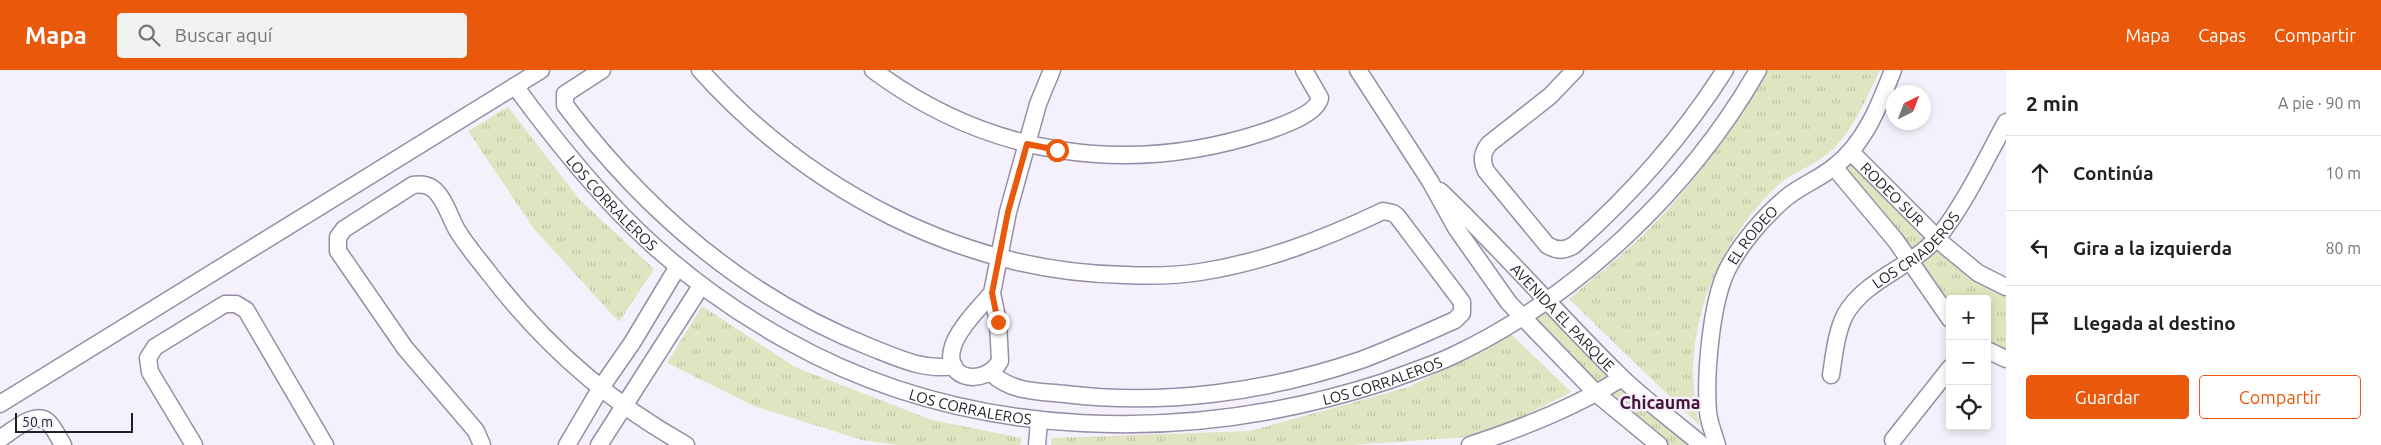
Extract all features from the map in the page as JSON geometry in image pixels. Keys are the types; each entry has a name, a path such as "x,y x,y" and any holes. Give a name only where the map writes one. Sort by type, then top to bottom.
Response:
{"street":[{"path":"0,404 541,70"},
{"path":"602,70 565,94 566,104 616,168 674,225 745,280 828,329 885,353 926,367 939,369 954,366"},
{"path":"700,70 760,129 814,171 845,191 912,226 999,258 1053,270 1091,274 1139,275 1199,272 1278,254 1335,234 1388,211 1397,216 1460,296 1463,308 1455,320 1359,360 1306,376 1224,392 1149,398 1074,395 1012,388 991,373"},
{"path":"873,70 915,99 969,125 1027,144 1080,153 1127,156 1181,152 1242,139 1300,118 1317,106 1319,94 1304,70"},
{"path":"992,293 955,341 951,353 954,366 964,375 970,377 984,376 991,373 1000,361 998,322 992,293 1008,212 1038,104 1052,70"},
{"name":"AVENIDA EL PARQUE","path":"1358,70 1430,181 1472,253 1521,317 1597,394 1660,445"},
{"path":"1575,70 1550,96 1489,144 1482,160 1486,171 1547,246 1556,250 1566,249 1574,245 1627,196 1678,139 1725,70"},
{"path":"1521,317 1602,257 1660,202 1721,128 1758,70"},
{"name":"EL RODEO","path":"1716,445 1708,413 1709,355 1714,317 1727,271 1744,242 1787,196 1834,167 1851,152 1880,104 1893,70"},
{"name":"LOS CORRALEROS","path":"515,86 585,177 632,226 677,268 701,286 789,342 859,374 912,393 965,408 1039,422 1098,427 1156,427 1212,422 1278,412 1358,391 1449,358 1521,317"},
{"name":"LOS CRIADEROS","path":"1831,375 1836,342 1845,316 1863,294 1910,262 1937,238 1949,222 2006,122"},
{"name":"RODEO SUR","path":"1851,152 1937,238 1978,273 2006,287"},
{"name":"RODEO SUR","path":"1834,167 1896,240 1946,313"},
{"name":"AVENIDA EL PARQUE","path":"1430,181 1501,250 1622,378 1702,445"},
{"path":"482,445 476,430 405,348 338,251 338,237 344,229 413,185 425,185 436,192 458,232 490,274 550,342 600,389 623,407 686,445"},
{"path":"567,445 600,389 632,343 677,268"},
{"path":"599,445 701,286"},
{"path":"194,445 150,372 148,358 155,347 225,304 231,303 246,310 325,445"},
{"path":"1991,352 2006,359"},
{"path":"1893,440 1946,373"},
{"path":"1479,444 1597,394 1622,378"},
{"path":"0,439 32,420 42,419 50,424 63,445"},
{"path":"1036,445 1039,422"}],"green space":[{"path":"1768,70 1880,70 1857,116 1842,139 1825,156 1777,186 1755,210 1735,237 1719,266 1706,296 1698,328 1693,361 1694,393 1700,426 1569,299 1633,244 1678,198 1726,136"},
{"path":"508,107 580,200 654,269 619,322 534,229 468,131"},
{"path":"1852,157 2006,292 2006,354 1991,346 1991,295 1946,295 1946,307 1841,168"},
{"path":"702,306 795,367 932,420 1022,438 1020,445 898,445 862,440 754,406 667,363"},
{"path":"1547,309 1694,445 1669,445 1601,390 1531,317"},
{"path":"1512,335 1571,392 1522,417 1467,437 1352,445 1051,445 1052,438 1250,431 1409,387"}],"district":[{"name":"Chicauma","path":"1660,402"}],"route":[{"path":"998,322 992,293 1008,212 1027,144 1057,150"}]}
